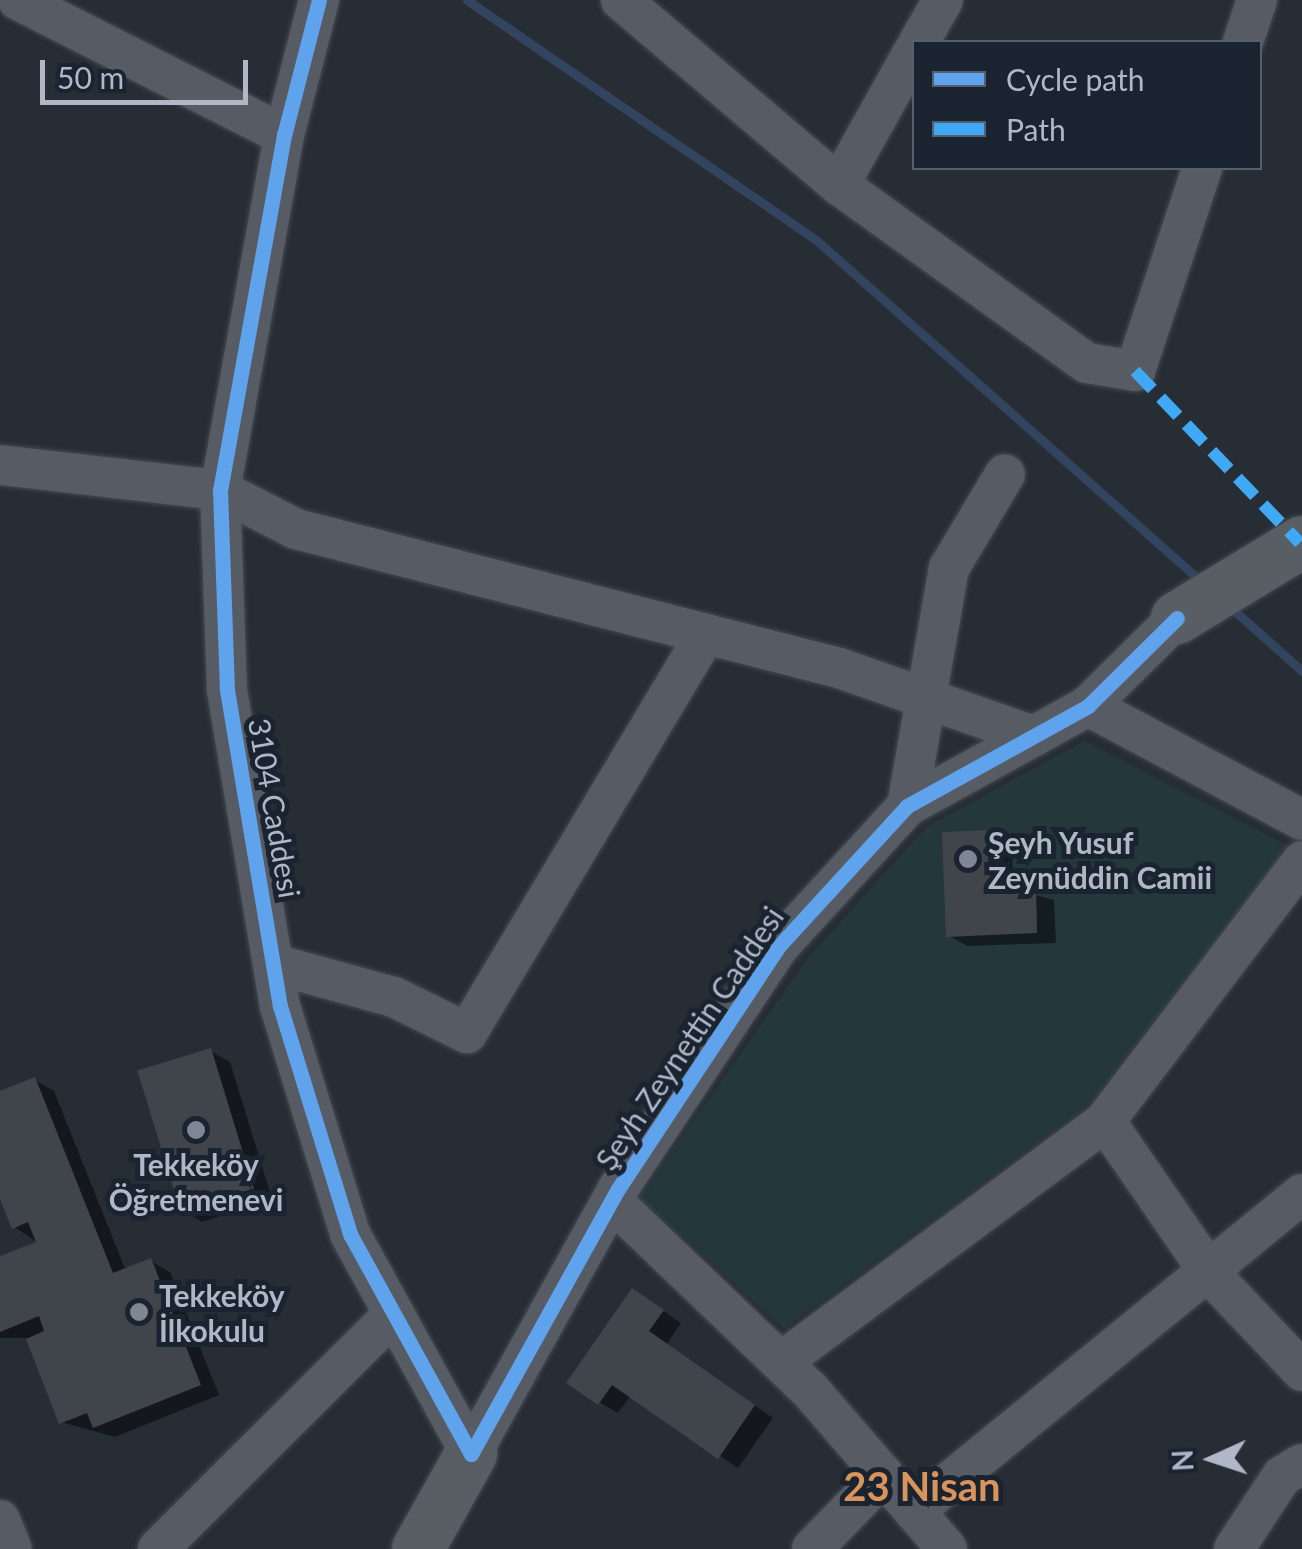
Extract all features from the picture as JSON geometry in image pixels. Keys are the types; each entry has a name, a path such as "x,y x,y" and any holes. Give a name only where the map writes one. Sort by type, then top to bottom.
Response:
{"main road":[{"path":"1177,618 1301,542"},
{"name":"Şeyh Zeynettin Caddesi","path":"418,1549 471,1454"}],"street":[{"path":"18,0 68,14 284,135"},
{"path":"920,40 943,0"},
{"path":"1244,40 1257,0"},
{"path":"628,2 839,185 1086,364 1135,371 1201,170"},
{"name":"3104 Caddesi","path":"315,12 284,135 220,490 228,690 274,964 350,1234 471,1454"},
{"path":"839,185 912,55"},
{"path":"0,465 220,490 296,529 706,634 923,695 1033,736"},
{"path":"907,806 923,695 949,568 1005,474"},
{"name":"Şeyh Zeynettin Caddesi","path":"471,1454 612,1201 778,947 907,806 1088,706 1177,618"},
{"path":"274,964 394,998 468,1032 706,634"},
{"path":"1088,706 1302,820"},
{"path":"781,1362 1105,1121 1302,861"},
{"path":"1105,1121 1212,1276 1302,1371"},
{"path":"914,1511 1212,1276 1302,1194"},
{"path":"612,1201 781,1362 947,1549"},
{"path":"158,1549 394,1314"},
{"path":"1234,1549 1282,1476 1302,1464"},
{"path":"812,1549 884,1475"},
{"path":"0,1520 12,1549"}],"green space":[{"path":"1084,741 1288,846 1090,1104 784,1329 639,1197 809,957 925,828"}],"building":[{"name":"Şeyh Yusuf Zeynüddin Camii","path":"993,830 995,888 1036,886 1037,933 946,937 942,832"},
{"name":"Tekkeköy Öğretmenevi","path":"211,1048 254,1189 180,1211 137,1071"},
{"path":"35,1077 113,1273 151,1258 201,1385 93,1428 87,1413 59,1424 26,1339 44,1331 39,1316 0,1332 0,1256 36,1242 28,1222 12,1229 0,1199 0,1091"},
{"path":"632,1288 664,1310 649,1331 755,1405 718,1459 612,1385 598,1405 566,1383"}],"waterway":[{"path":"467,0 815,239 1203,583"},
{"path":"1229,606 1302,671"}],"marked path":[{"path":"1135,371 1300,543"}],"cycle path":[{"path":"319,0 284,135 220,490 227,690 280,1006 350,1234 471,1454"},
{"path":"471,1454 618,1189 778,947 907,806 1088,706 1177,618"}],"place":[{"name":"Şeyh Yusuf Zeynüddin Camii","path":"968,859"},
{"name":"Tekkeköy Öğretmenevi","path":"196,1130"},
{"name":"Tekkeköy İlkokulu","path":"139,1312"}],"district":[{"name":"23 Nisan","path":"922,1486"}]}
